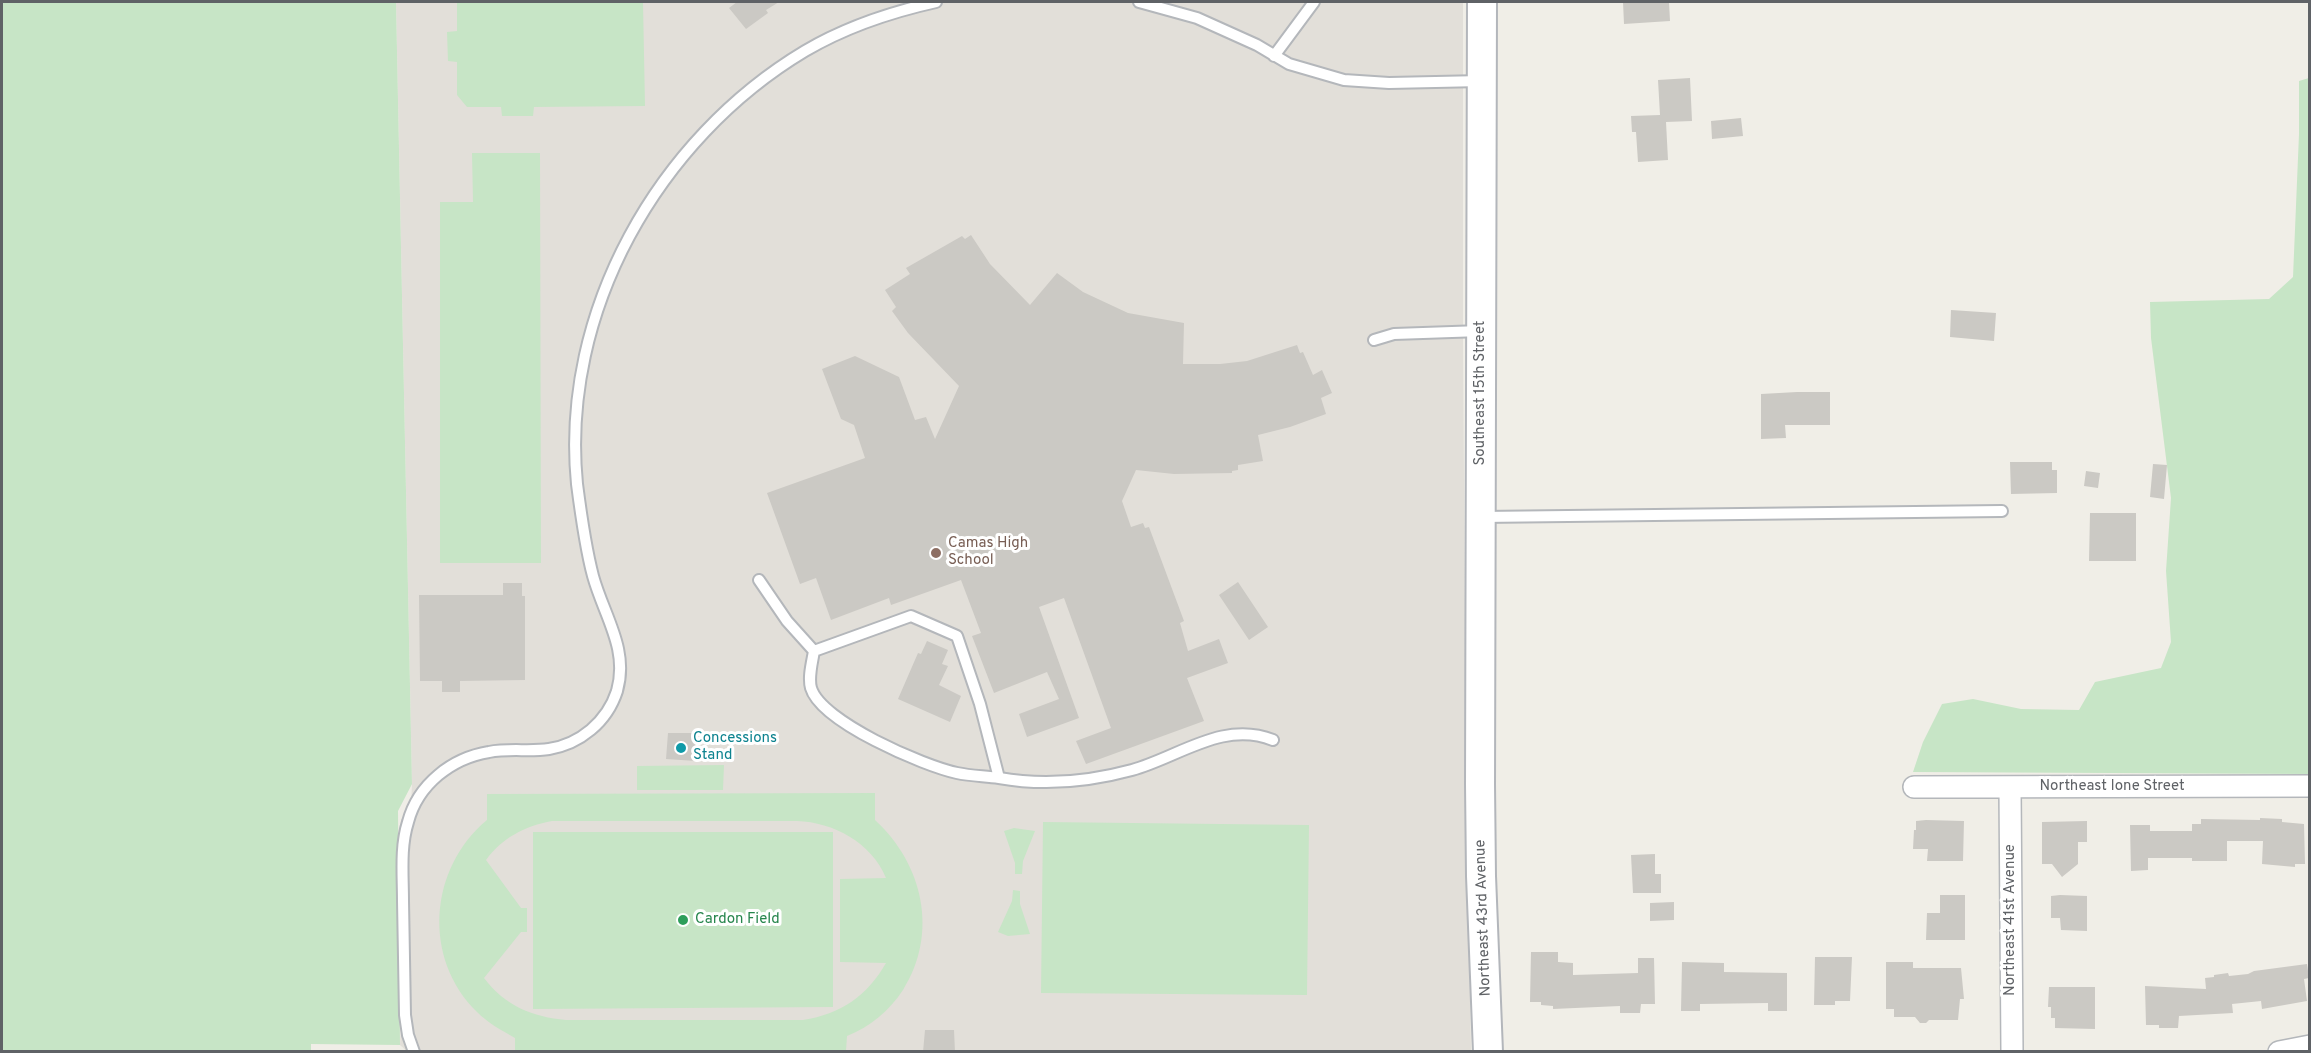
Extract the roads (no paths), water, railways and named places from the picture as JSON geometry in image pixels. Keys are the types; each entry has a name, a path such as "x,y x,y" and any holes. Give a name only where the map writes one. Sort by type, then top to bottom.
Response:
{"street":[{"name":"Southeast 15th Street","path":"1480,784 1482,2"},
{"name":"Northeast 43rd Avenue","path":"1480,784 1488,1052"},
{"name":"Northeast Ione Street","path":"1914,788 2310,786"},
{"name":"Northeast 41st Avenue","path":"2010,788 2012,1052"},
{"path":"2279,1052 2310,1046"}],"lane":[{"path":"414,1052 408,1035 405,1015 403,854 407,824 419,796 439,774 463,759 499,750 548,749 573,741 594,728 603,718 616,693 621,655 613,628 601,602 587,552 576,459 579,404 588,345 607,284 621,253 637,221 678,162 703,133 754,88 806,51 829,39 892,13 936,2"},
{"path":"1139,2 1186,14 1218,26 1274,56 1344,80 1389,83 1482,81"},
{"path":"1274,56 1314,2"},
{"path":"1374,340 1394,334 1481,331"},
{"path":"1481,517 2002,511"},
{"path":"759,580 787,621 814,651"},
{"path":"814,651 911,616 957,636 980,704 999,778"},
{"path":"814,651 810,676 811,688 818,701 868,737 900,753 956,772 1026,783 1079,780 1134,769 1218,736 1239,733 1259,734 1273,740"}],"place":[{"name":"Camas High School","path":"936,553"},
{"name":"Concessions Stand","path":"681,748"},
{"name":"Cardon Field","path":"683,920"}]}
